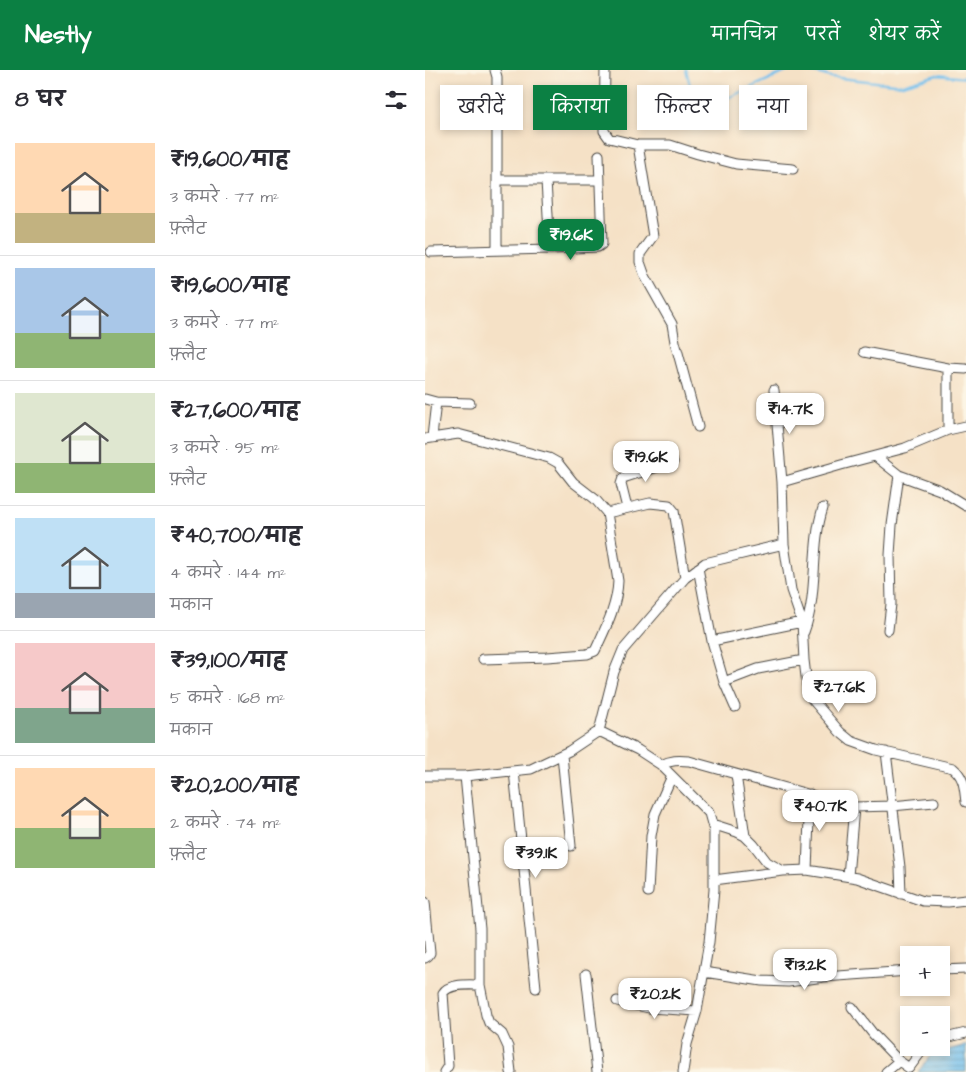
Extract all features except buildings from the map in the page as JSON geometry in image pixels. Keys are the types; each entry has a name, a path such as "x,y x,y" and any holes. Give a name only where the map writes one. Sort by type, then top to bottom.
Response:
{"street":[{"path":"495,70 497,77 497,250"},
{"path":"605,70 604,131 609,138 638,145 670,145 737,164 793,170"},
{"path":"638,145 653,236 640,254 640,262 645,276 672,324 675,342 699,428"},
{"path":"431,252 598,247 602,244 599,155"},
{"path":"497,180 600,180"},
{"path":"546,180 550,249"},
{"path":"864,352 948,368 966,369"},
{"path":"948,368 948,430"},
{"path":"775,390 782,482 784,544 791,590 802,622 807,685 812,699 822,713 851,741 885,752 953,768 964,780 966,802"},
{"path":"425,399 436,402 470,403"},
{"path":"436,402 428,438 458,434 549,458 557,463 573,482 595,499 607,513 617,593 615,606 595,651 587,654 547,657 483,659"},
{"path":"782,482 905,448 948,430 966,426"},
{"path":"875,456 899,475 940,490 966,506"},
{"path":"627,508 621,484 623,478 673,462"},
{"path":"888,630 891,604 891,525 899,475"},
{"path":"607,513 650,503 669,505 674,512 685,578"},
{"path":"803,637 812,608 817,536 823,508"},
{"path":"425,776 465,776 531,769 562,754 599,731 613,672 623,650 685,578 705,563 784,544"},
{"path":"698,568 712,641 724,682 735,707"},
{"path":"712,641 802,622"},
{"path":"724,682 758,669 804,660"},
{"path":"599,731 638,750 661,765 709,813 714,831 714,880 709,942 697,1011 687,1044 683,1072"},
{"path":"885,752 900,867 901,894"},
{"path":"562,754 571,846"},
{"path":"661,765 669,761 689,761 854,807 934,802"},
{"path":"514,771 537,988"},
{"path":"736,775 745,836"},
{"path":"465,776 480,929 481,985 486,1015 489,1023 502,1034 507,1047 511,1072"},
{"path":"648,892 651,836 655,814 672,776"},
{"path":"807,870 809,794"},
{"path":"848,876 854,807"},
{"path":"712,824 745,836 767,862 783,871"},
{"path":"714,880 783,871 807,870 857,878 916,899 933,902 966,900"},
{"path":"425,902 430,953 425,958"},
{"path":"950,970 966,970"},
{"path":"704,972 762,981 787,982 824,977 900,972"},
{"path":"586,974 597,1072"},
{"path":"444,1072 448,1066 444,990 449,987 481,985"},
{"path":"617,1001 649,1008 697,1011"},
{"path":"852,1007 874,1035 907,1070 918,1056"},
{"path":"950,1037 966,1033"},
{"path":"885,1072 899,1061"}],"water":[{"path":"966,1045 966,1072 918,1072 930,1056 950,1056 950,1049"}],"waterway":[{"path":"686,70 693,96 721,101 790,70"},
{"path":"805,70 831,77 903,85 937,75 966,78"}]}
